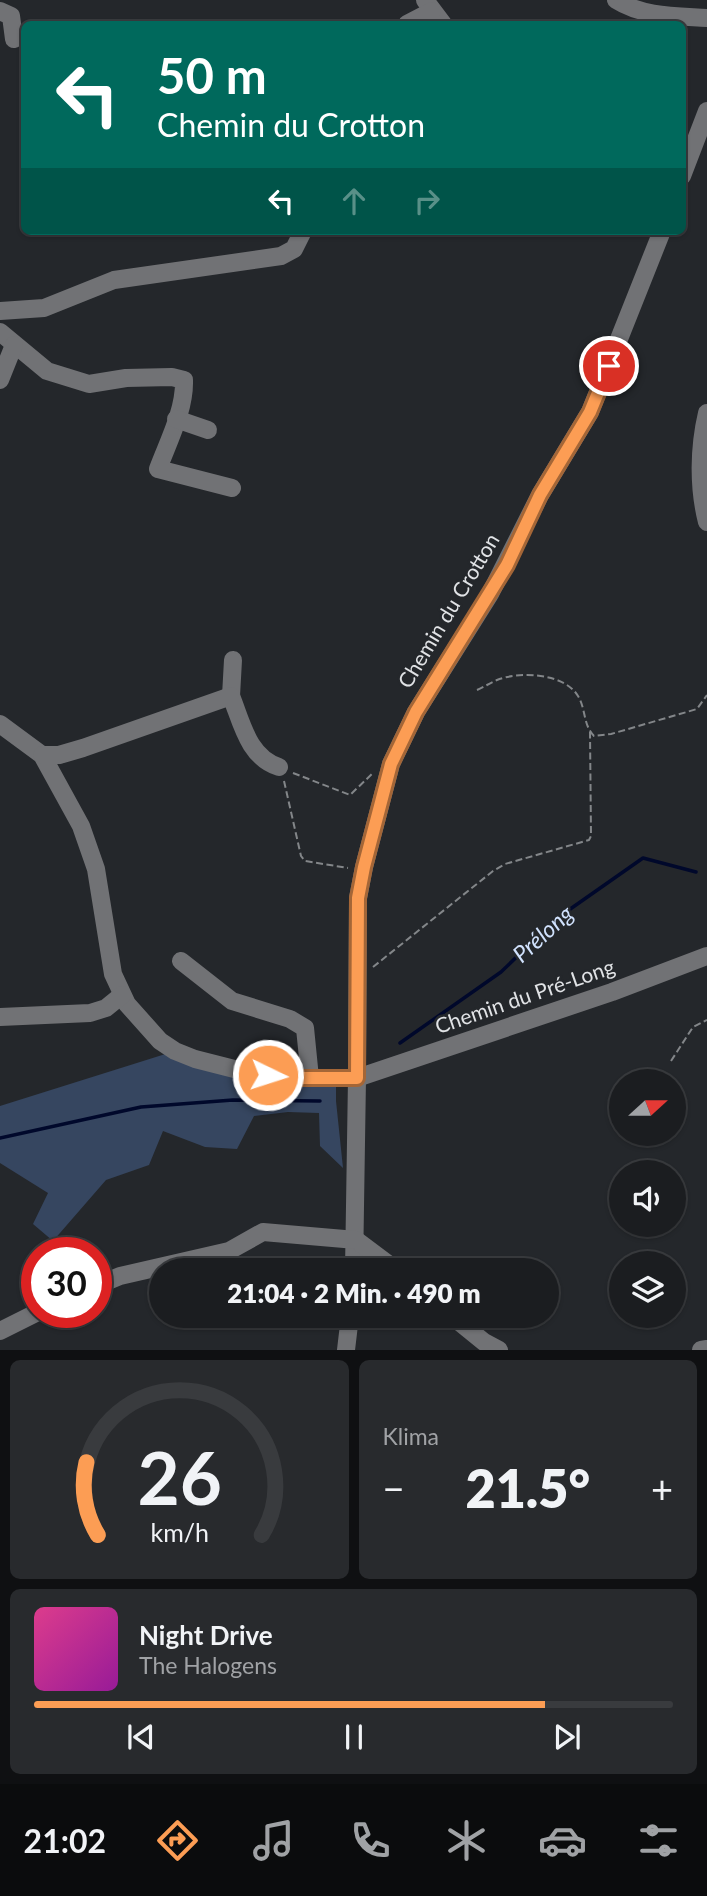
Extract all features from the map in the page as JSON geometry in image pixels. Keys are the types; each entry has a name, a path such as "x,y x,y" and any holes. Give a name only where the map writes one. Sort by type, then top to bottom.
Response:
{"street":[{"path":"616,0 629,8 652,14 707,18"},
{"path":"0,11 11,16 14,38"},
{"path":"414,21 434,12"},
{"path":"686,163 696,130 707,111"},
{"path":"0,311 44,308 114,280 281,256 294,249 301,235"},
{"name":"Chemin du Crotton","path":"355,1258 358,898 391,764 416,712 490,594 540,495 590,412 660,235"},
{"path":"0,332 47,371 89,384 126,378 172,377 184,380 176,419 158,469 232,488"},
{"path":"0,380 14,345"},
{"path":"707,413 703,428 701,483 707,522"},
{"path":"176,419 208,430"},
{"path":"233,660 231,696 250,744 258,756 279,767"},
{"path":"41,755 59,755 83,748 231,696"},
{"path":"0,724 41,755 81,826 96,869 113,974 122,995 106,1008 90,1013 0,1017"},
{"name":"Chemin du Pré-Long","path":"122,995 160,1041 175,1051 250,1073 287,1078 357,1078 612,992 707,956"},
{"path":"181,961 232,1001 290,1019 305,1028 310,1078"},
{"path":"112,1279 229,1251 263,1232 356,1240 380,1258"},
{"path":"0,1331 21,1320"},
{"path":"346,1350 349,1328"},
{"path":"467,1328 499,1350"},
{"path":"701,1350 707,1349"}],"path":[{"path":"358,970 373,967 505,864 589,840 591,836 590,732 579,698 565,683 549,677 516,676 498,679 477,690"},
{"path":"590,732 594,736 611,734 697,709 707,695"},
{"path":"279,767 350,795 380,765 391,764"},
{"path":"279,767 304,861 363,871"},
{"path":"671,1061 693,1027 707,1020"}],"shaded area":[{"path":"175,1051 195,1059 336,1078 343,1168 320,1146 319,1113 288,1112 254,1116 237,1149 205,1147 163,1131 149,1165 106,1180 56,1237 48,1237 33,1224 48,1193 0,1163 0,1106"}],"waterway":[{"name":"Prélong","path":"400,1043 501,972 556,919 643,858 696,872"},
{"name":"Prélong","path":"0,1138 141,1107 233,1100 320,1101"}],"route":[{"path":"268,1075 287,1078 357,1078 358,898 391,764 416,712 507,565 540,495 590,412 609,366"}]}
